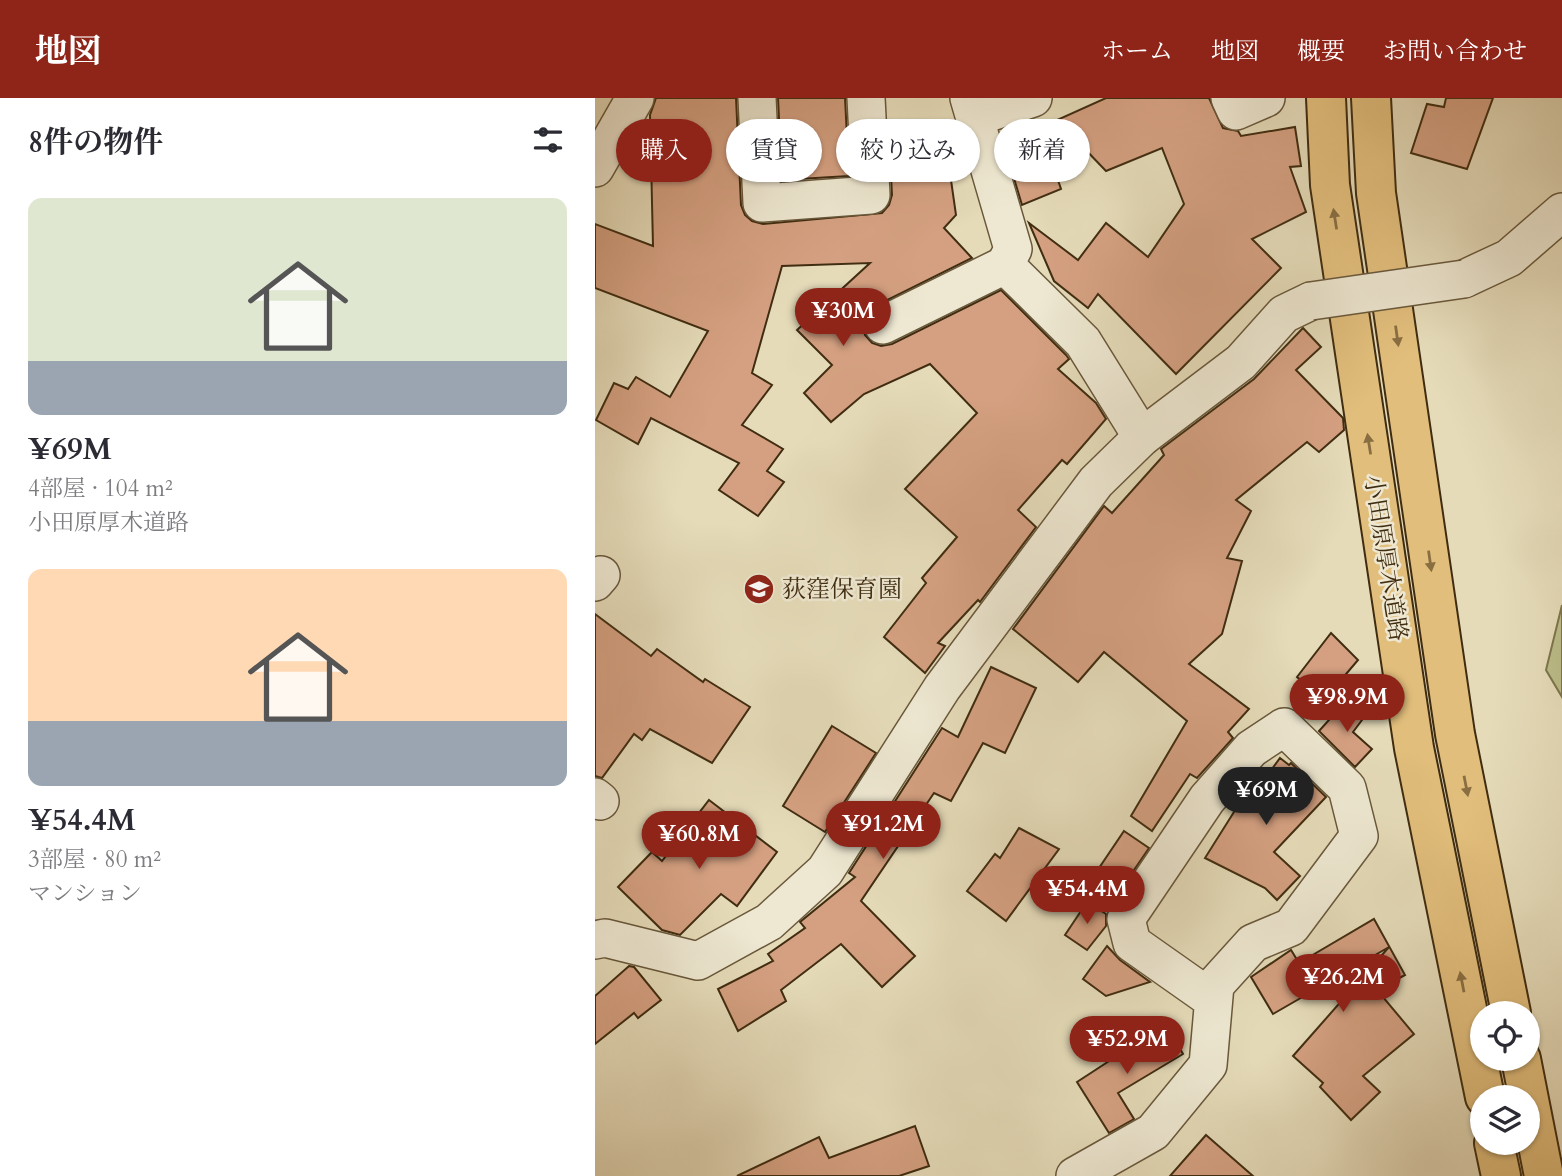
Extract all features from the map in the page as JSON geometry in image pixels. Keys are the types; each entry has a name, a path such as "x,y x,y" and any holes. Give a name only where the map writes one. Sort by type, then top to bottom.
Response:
{"highway":[{"name":"小田原厚木道路","path":"1326,98 1330,185 1415,748 1483,1085"},
{"name":"小田原厚木道路","path":"1371,98 1376,193 1455,734 1509,1001"},
{"path":"1523,1071 1544,1176"},
{"path":"1497,1155 1501,1176"}],"street":[{"path":"595,168 635,98"},
{"path":"757,98 762,203 871,195 866,98"},
{"path":"883,324 1005,265 1013,249 972,108 1033,98"},
{"path":"1230,98 1235,111 1266,98"},
{"path":"595,940 605,938 698,961 769,922 825,871 942,688 1088,492 1142,437 1241,362 1284,314 1311,301 1464,279 1509,258 1562,212"},
{"path":"1005,265 1083,342 1142,437"},
{"path":"1075,1176 1153,1132 1208,1065 1215,985 1238,956 1253,943 1291,927 1359,836 1347,788 1284,727 1251,749 1207,799 1126,919 1132,943 1213,1000"}],"green space":[{"path":"1562,605 1562,697 1546,670"}],"building":[{"path":"656,98 736,98 737,119 726,119 726,182 740,182 741,205 745,215 752,221 763,224 882,213 889,205 891,182 951,182 956,215 944,228 972,258 873,307 866,313 862,323 865,335 872,343 881,346 892,344 1001,290 1066,355 1069,359 1058,369 1096,403 1106,419 1067,464 1062,460 1018,510 1036,527 980,602 978,600 938,643 945,646 925,673 884,637 926,583 922,578 957,537 905,489 977,413 930,364 864,394 831,422 804,393 832,365 797,330 870,263 782,266 752,373 772,385 742,425 783,449 767,471 784,482 758,516 719,490 739,463 651,418 638,444 596,420 614,383 628,389 636,377 670,397 708,331 595,288 595,224 653,246 652,182 712,182 712,119 650,119"},
{"path":"778,98 845,98 846,119 836,119 836,177 822,178 822,119 779,119"},
{"path":"1106,98 1209,98 1223,128 1238,131 1241,136 1295,127 1301,166 1290,167 1306,212 1252,239 1281,268 1176,374 1098,294 1088,308 1054,281 1029,223 1078,260 1106,223 1148,257 1184,204 1162,148 1106,171 1090,154 1090,119 1059,119"},
{"path":"1446,98 1493,98 1467,169 1411,153 1427,104 1444,107"},
{"path":"1015,182 1059,182 1061,189 1022,205"},
{"path":"1303,328 1321,347 1296,370 1343,418 1344,430 1319,452 1307,442 1236,500 1251,511 1227,558 1242,561 1222,634 1189,664 1249,709 1228,732 1233,738 1197,778 1190,774 1152,831 1131,816 1187,721 1104,652 1078,682 1013,629 1104,506 1112,513 1164,455 1161,449 1254,379"},
{"path":"595,614 651,656 657,649 703,682 705,679 750,707 712,763 650,729 642,740 634,734 602,778 595,776"},
{"path":"1331,633 1358,660 1324,700 1297,677"},
{"path":"991,667 1036,688 1005,753 983,743 951,801 934,793 861,901 915,956 882,987 841,944 781,990 786,1001 738,1031 718,989 773,961 768,954 805,928 800,922 855,877 849,873 942,728 958,737"},
{"path":"1346,701 1365,716 1353,732 1372,749 1355,767 1319,731"},
{"path":"832,726 876,753 825,832 783,806"},
{"path":"1280,758 1289,765 1291,763 1326,797 1274,852 1300,876 1277,900 1265,888 1205,858 1239,804 1234,800 1260,770 1266,777"},
{"path":"709,800 777,852 737,906 721,894 680,935 662,930 618,887 652,852 662,861"},
{"path":"1019,828 1059,849 1006,921 967,891 995,854 1000,858"},
{"path":"1124,831 1149,848 1121,889 1097,871"},
{"path":"1087,902 1106,914 1106,926 1087,950 1065,935"},
{"path":"1374,919 1405,975 1377,990 1414,1034 1363,1076 1380,1092 1351,1120 1320,1087 1323,1083 1293,1056 1389,947 1273,1014 1251,977 1291,950 1299,963"},
{"path":"1107,946 1120,960 1150,982 1106,996 1083,979"},
{"path":"629,966 634,967 661,1000 638,1018 634,1013 595,1044 595,996"},
{"path":"1166,1024 1183,1054 1118,1093 1134,1119 1109,1133 1077,1082"},
{"path":"915,1126 929,1166 899,1176 737,1176 819,1137 829,1158"},
{"path":"1206,1135 1253,1176 1170,1176"}],"place":[{"name":"荻窪保育園","path":"759,589"}]}
